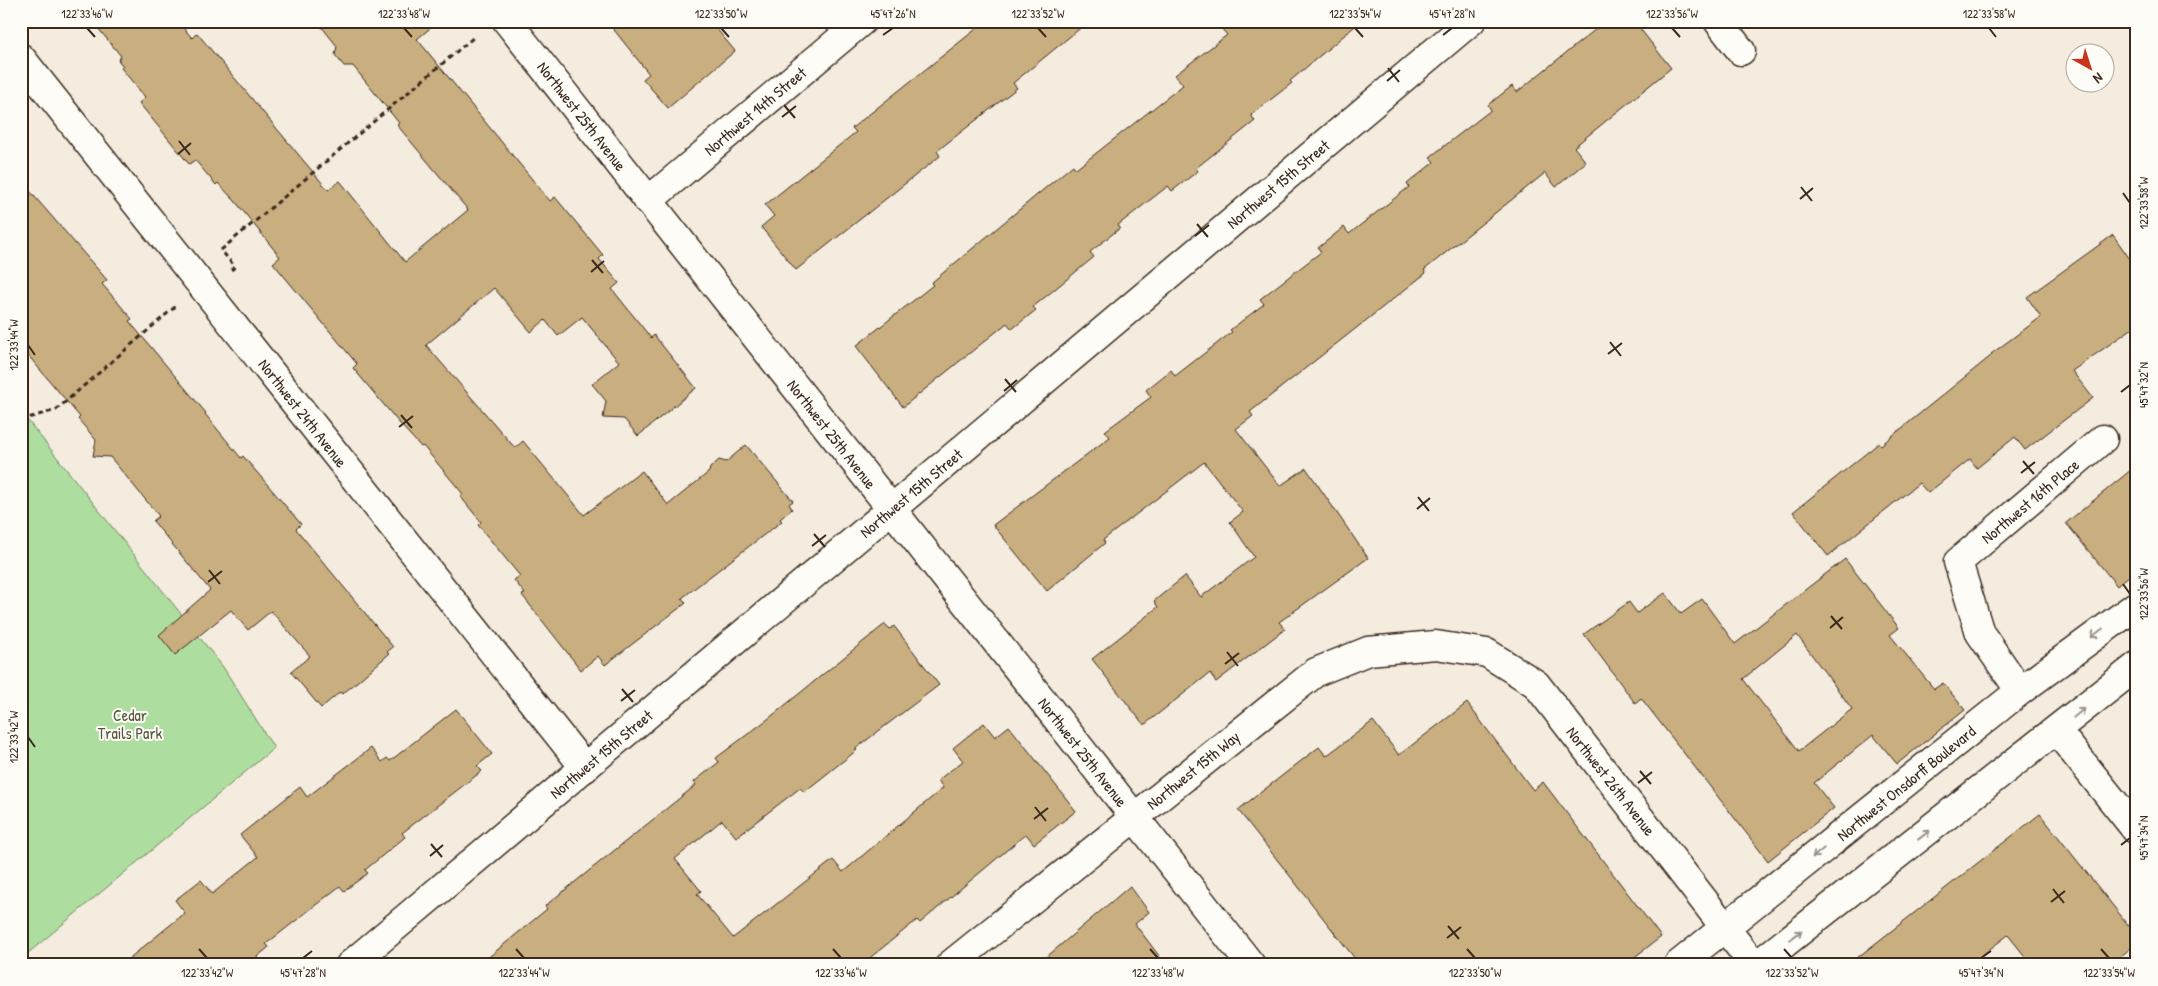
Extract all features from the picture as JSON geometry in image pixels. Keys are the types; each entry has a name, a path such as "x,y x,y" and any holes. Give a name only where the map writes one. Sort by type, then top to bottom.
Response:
{"street":[{"name":"Northwest 25th Avenue","path":"507,21 1251,965"},
{"name":"Northwest 14th Street","path":"648,201 862,21"},
{"name":"Northwest 15th Street","path":"350,965 1471,21"},
{"path":"1718,21 1741,51"},
{"name":"Northwest 24th Avenue","path":"21,58 585,768"},
{"name":"Northwest 16th Place","path":"2020,691 1980,633 1958,562 2103,439"},
{"name":"Northwest Onsdorff Boulevard","path":"1678,965 2020,691 2137,605"},
{"name":"Northwest 15th Way","path":"950,965 1316,672 1368,651 1436,645"},
{"name":"Northwest 26th Avenue","path":"1436,645 1486,653 1536,684 1725,928 1756,965"},
{"path":"1756,965 2057,731 2137,666"},
{"path":"2057,731 2137,831"}],"path":[{"path":"21,420 56,410 178,304 235,267 221,250 474,37"}],"green space":[{"name":"Cedar Trails Park","path":"21,412 223,667 274,748 21,959"}],"building":[{"path":"92,21 178,21 192,38 197,33 328,190 340,181 405,262 468,210 397,125 399,123 353,66 344,66 335,55 337,46 317,21 439,21 417,39 550,201 555,197 603,255 599,259 619,283 612,289 651,338 654,335 696,388 638,436 624,419 603,418 606,401 592,384 619,362 582,317 558,336 545,320 531,332 494,288 426,345 515,448 523,441 584,515 642,471 668,505 709,472 710,468 719,460 726,462 746,445 793,501 789,504 792,509 780,519 782,521 682,598 686,603 605,665 598,656 581,670 522,595 525,594 514,580 520,576 478,525 481,522 460,496 463,494 353,368 357,364 273,263 280,257 235,201 218,183 216,185 195,160 189,164 139,103 145,97 121,68 123,66 118,60 121,56"},
{"path":"607,21 710,21 735,51 668,108 643,79 649,74"},
{"path":"986,21 1089,21 1013,83 1017,88 937,151 940,156 796,270 761,227 774,216 765,205 856,132 852,128"},
{"path":"1215,21 1361,21 1290,81 1292,83 1251,115 1255,121 1196,168 1198,171 1172,191 1168,186 1118,225 1120,228 1090,252 1094,257 1033,307 1036,310 1012,329 1007,323 903,407 856,346 933,285 931,283 1073,165 1076,169 1183,85 1175,75 1227,35"},
{"path":"1606,21 1634,21 1671,68 1574,147 1586,162 1556,187 1545,173 1424,270 1426,273 1250,412 1253,416 1236,429 1280,486 1306,468 1368,558 1279,622 1285,629 1216,682 1210,673 1144,725 1092,659 1158,607 1154,601 1185,576 1201,597 1254,557 1230,522 1243,512 1204,462 1103,540 1105,543 1047,591 993,525 1110,437 1105,431 1151,397 1146,390 1171,370 1175,376 1232,332 1230,330 1264,304 1260,299 1321,252 1318,248 1344,227 1349,234 1409,187 1407,184 1434,162 1430,157 1491,110 1488,105 1512,86 1517,92"},
{"path":"21,181 107,280 102,284 132,319 129,321 241,458 243,456 301,524 296,529 393,647 387,652 389,654 351,687 342,694 340,692 321,708 291,672 310,656 271,611 248,630 231,610 175,655 159,635 210,590 153,521 159,516 110,457 93,456 96,440 78,419 80,417 21,347"},
{"path":"2113,235 2137,269 2137,325 2072,371 2093,398 2025,450 2015,437 1977,468 1970,459 1928,493 1919,483 1828,556 1793,512 1879,443 1881,445 1991,354 2041,317 2027,297"},
{"path":"2137,465 2137,569 2117,586 2066,523"},
{"path":"1845,559 1899,628 1890,635 1934,689 1943,683 1965,710 1897,764 1873,735 1814,783 1834,808 1768,861 1641,698 1635,703 1584,634 1629,602 1637,613 1665,593 1681,614 1702,599 1735,644","holes":["1797,635 1852,709 1799,751 1743,679"]},
{"path":"885,624 890,629 894,626 939,685 855,749 857,750 804,792 800,788 736,837 722,820 675,859 701,891 697,894 733,938 833,860 843,872 943,788 938,780 963,761 953,748 984,723 995,737 1009,726 1076,811 1034,844 1026,834 920,923 917,920 861,965 479,965 547,909 545,906 696,785 694,782 719,762 716,758 768,719"},
{"path":"1467,703 1533,790 1543,782 1661,937 1624,965 1360,965 1238,810 1319,747 1326,756 1373,721 1399,755"},
{"path":"456,709 492,754 477,766 482,771 402,833 405,837 365,870 368,873 344,891 340,886 266,944 269,947 247,965 121,965 185,913 175,900 201,880 212,894 258,857 240,835 300,787 307,797 371,748 382,762 387,758 390,761"},
{"path":"2040,814 2137,936 2137,943 2110,965 2032,965 2008,935 1969,965 1848,965"},
{"path":"1130,886 1149,912 1135,924 1166,965 1037,965"}]}
